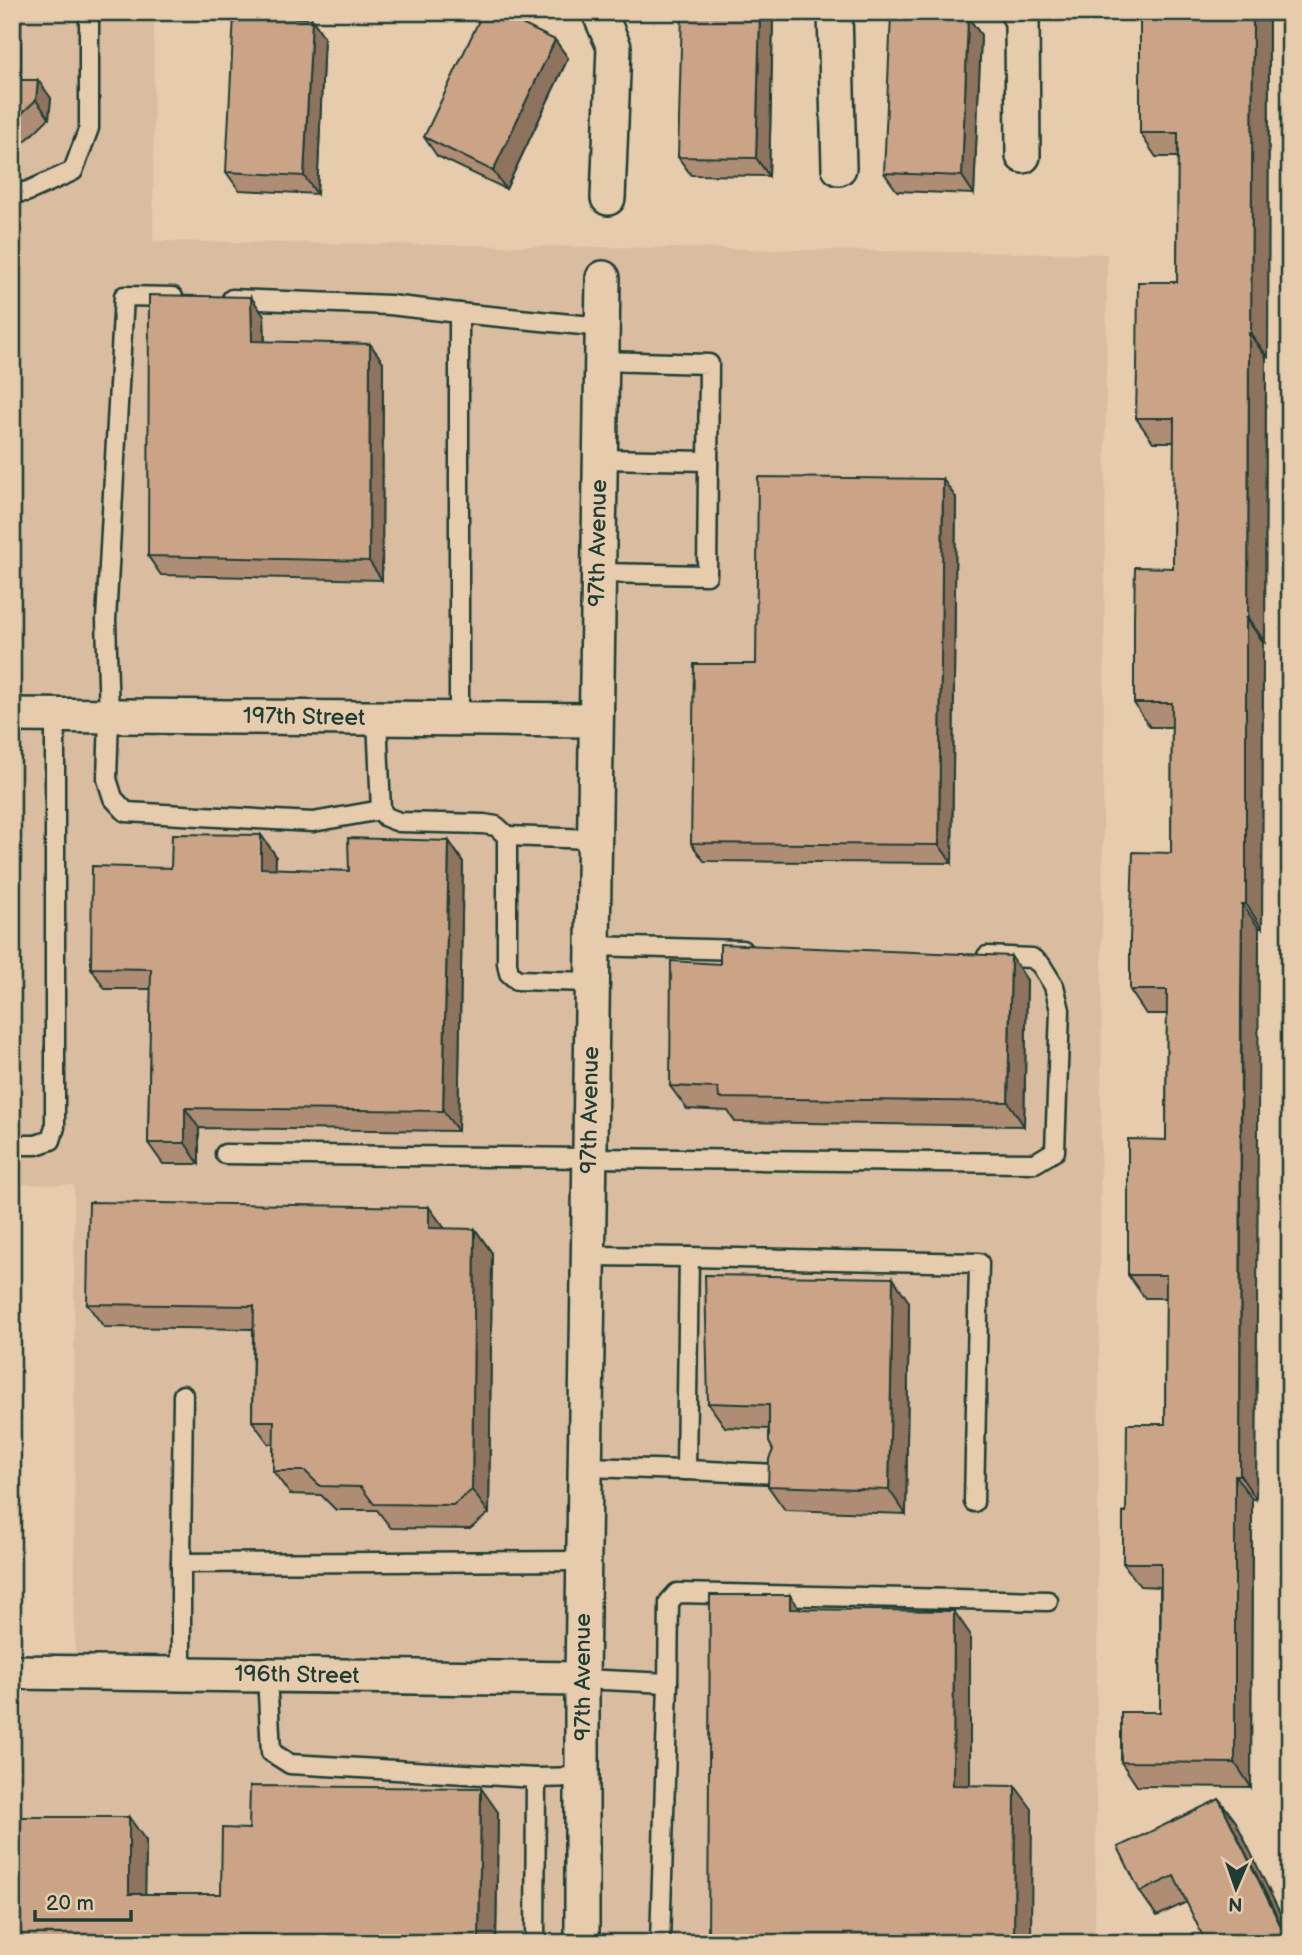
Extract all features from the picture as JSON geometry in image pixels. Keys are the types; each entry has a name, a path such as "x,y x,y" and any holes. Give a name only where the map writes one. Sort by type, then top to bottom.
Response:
{"street":[{"path":"599,12 614,47 608,198"},
{"path":"835,12 839,168"},
{"path":"1017,12 1022,21 1023,156"},
{"name":"97th Avenue","path":"583,1943 582,1679 603,278"},
{"name":"197th Street","path":"12,715 595,720"},
{"name":"196th Street","path":"12,1672 582,1679"}],"lane":[{"path":"12,192 26,192 73,172 89,128 89,12"},
{"path":"190,298 124,296 106,620 109,716 107,779 113,798 126,812 313,822 381,810"},
{"path":"217,299 390,305 602,327"},
{"path":"459,313 459,719"},
{"path":"598,573 706,575 708,461 709,365 601,361"},
{"path":"600,459 708,461"},
{"path":"12,1145 36,1145 51,1140 55,1127 55,715"},
{"path":"377,718 381,810 386,817 399,822 496,826 507,836 593,839"},
{"path":"507,836 509,973 517,980 592,982"},
{"path":"592,946 757,950"},
{"path":"225,1154 1035,1163 1055,1151 1060,1010 1054,986 1041,965 1032,958 964,956"},
{"path":"588,1256 979,1264 974,1502"},
{"path":"686,1470 689,1257"},
{"path":"181,1674 183,1395"},
{"path":"586,1467 778,1475"},
{"path":"181,1563 584,1561"},
{"path":"660,1943 669,1602 677,1593 1048,1601"},
{"path":"267,1675 271,1752 290,1764 536,1779 583,1777"},
{"path":"582,1679 668,1683"},
{"path":"535,1943 536,1779"}],"shaded area":[{"path":"12,12 154,12 153,241 1107,254 1095,1943 12,1943 12,1653 75,1652 74,1185 12,1184"}],"building":[{"path":"483,12 497,12 555,40 493,171 424,137"},
{"path":"682,12 760,12 756,158 678,157"},
{"path":"1140,12 1253,12 1246,618 1246,904 1242,904 1241,995 1240,1475 1235,1475 1235,1763 1121,1762 1121,1712 1160,1712 1161,1563 1123,1563 1127,1424 1165,1424 1166,1275 1128,1275 1128,1139 1166,1140 1167,990 1130,990 1130,940 1133,852 1171,853 1172,703 1134,703 1134,618 1135,567 1173,568 1174,418 1136,418 1138,282 1177,282 1178,133 1140,133"},
{"path":"891,14 968,17 962,176 884,173"},
{"path":"234,15 312,19 304,176 226,172"},
{"path":"12,80 38,80 36,100 12,123"},
{"path":"149,295 251,297 252,341 370,344 369,561 148,556"},
{"path":"758,477 943,479 939,845 691,843 694,664 756,664"},
{"path":"172,834 261,835 261,868 349,871 348,838 449,841 443,1111 185,1108 185,1143 148,1143 151,969 91,968 92,866 171,868"},
{"path":"720,944 1011,956 1008,1102 719,1098 718,1088 670,1086 671,961 720,964"},
{"path":"89,1202 429,1207 429,1228 475,1229 472,1490 453,1505 374,1504 361,1487 320,1486 305,1471 273,1471 274,1421 252,1421 254,1306 87,1304"},
{"path":"705,1275 893,1278 889,1490 768,1486 769,1459 773,1450 769,1442 769,1405 708,1403"},
{"path":"710,1595 790,1595 790,1609 954,1611 953,1785 1015,1786 1014,1943 708,1943"},
{"path":"250,1786 481,1788 479,1938 178,1935 178,1943 12,1943 12,1817 129,1817 129,1894 221,1894 222,1828 249,1829"},
{"path":"1219,1799 1289,1943 1206,1943 1174,1876 1140,1892 1118,1847"}]}
